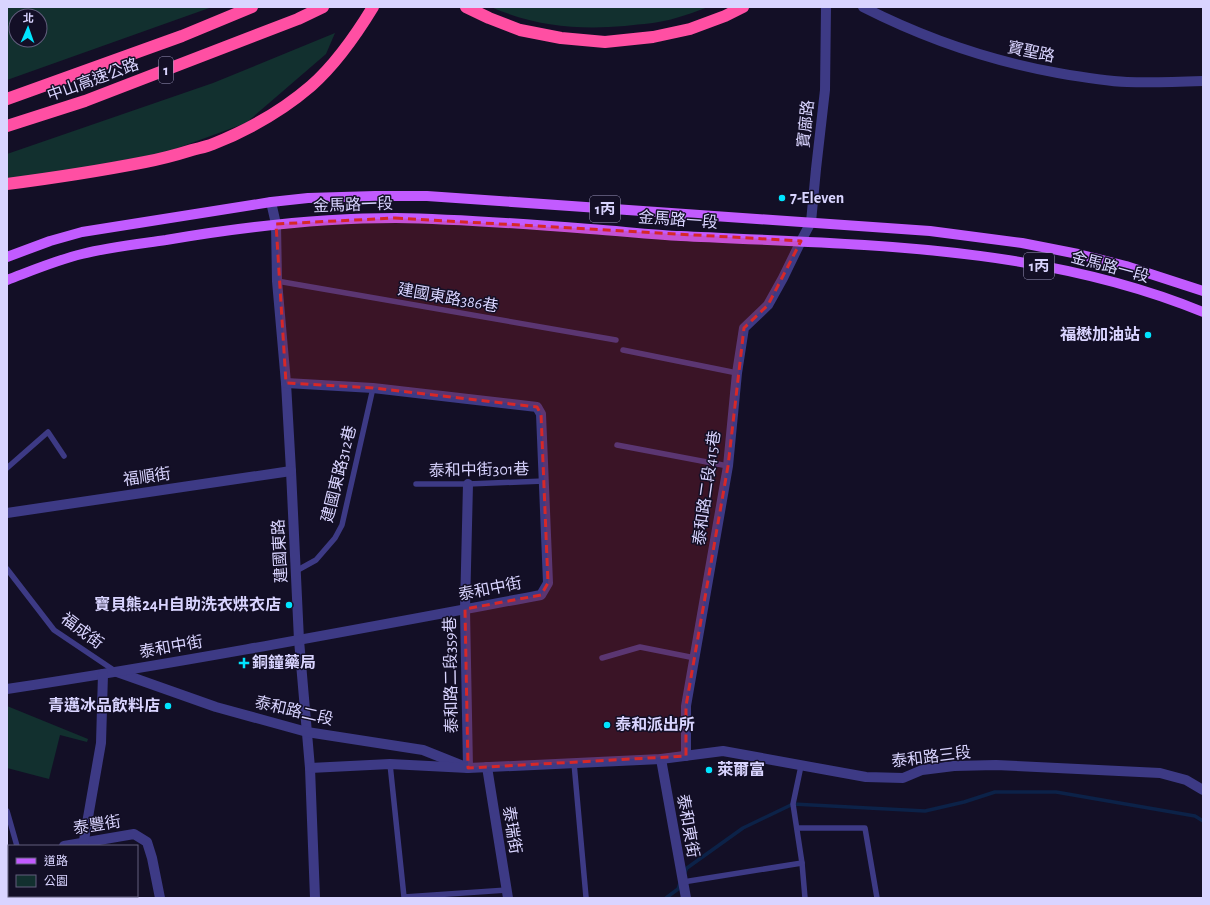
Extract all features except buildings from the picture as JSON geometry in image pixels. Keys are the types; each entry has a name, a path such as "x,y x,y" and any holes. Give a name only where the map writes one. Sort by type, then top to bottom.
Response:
{"highway":[{"name":"中山高速公路","path":"7,99 182,36 252,7"},
{"name":"中山高速公路","path":"7,126 85,102 298,19 323,7"},
{"path":"7,184 113,169 164,158 211,145 246,130 275,113 312,85 347,46 361,28 373,7"},
{"path":"466,7 520,30 561,38 605,42 653,36 690,29 725,16 743,7"}],"main road":[{"name":"金馬路一段","path":"7,257 50,241 82,232 271,202 316,198 427,196 930,231 1022,243 1078,254 1126,266 1203,291"},
{"name":"金馬路一段","path":"7,280 81,254 225,230 329,220 395,218 456,220 679,236 871,245 943,252 1020,262 1083,274 1132,287 1203,312"}],"street":[{"name":"寶廍路","path":"801,241 810,222 825,90 826,7"},
{"name":"寶聖路","path":"863,7 927,36 997,60 1027,67 1086,78 1126,82 1203,81"},
{"name":"建國東路","path":"271,202 276,224 277,281 286,383 299,640 310,768 316,898"},
{"name":"泰和路二段415巷","path":"686,756 686,706 728,466 737,373 744,328 768,305 784,278 801,241"},
{"name":"泰和中街","path":"7,689 299,640 541,595 548,583 541,414 537,407 373,388 286,383"},
{"name":"福順街","path":"7,513 291,471"},
{"name":"泰和路二段359巷","path":"468,484 465,609 468,768"},
{"name":"泰和路二段","path":"115,671 216,707 307,732 423,750 468,768"},
{"path":"83,844 101,743 102,674"},
{"name":"泰和路三段","path":"686,756 723,751 866,777 903,778 922,770 954,766 996,765 1160,773 1186,780 1203,790"},
{"name":"泰和路二段","path":"310,768 390,764 468,768 661,759 686,756"},
{"name":"泰和東街","path":"661,759 686,898"},
{"name":"泰瑞街","path":"487,767 508,894"},
{"name":"泰豐街","path":"83,844 134,834 147,842 152,858 160,898"}],"lane":[{"name":"建國東路386巷","path":"277,281 616,340"},
{"path":"623,350 737,373"},
{"name":"建國東路312巷","path":"296,571 316,560 335,538 342,525 373,388"},
{"path":"7,468 48,432 64,456"},
{"path":"617,445 728,466"},
{"name":"泰和中街301巷","path":"416,484 468,484 544,481"},
{"name":"福成街","path":"7,569 54,630 115,671"},
{"path":"602,658 640,647 694,658"},
{"path":"574,763 586,897"},
{"path":"390,764 404,897 508,894"},
{"path":"802,766 793,804 802,863 805,898"},
{"path":"7,812 17,845"},
{"path":"797,828 865,828 877,898"},
{"path":"683,882 802,863"}],"highlighted area":[{"path":"395,218 801,241 768,305 744,328 728,466 686,706 686,756 468,768 465,609 541,595 548,583 541,414 537,407 373,388 286,383 276,224"}],"green space":[{"path":"7,7 212,7 7,80"},
{"path":"491,7 708,7 670,20 657,22 625,26 573,27 524,19"},
{"path":"335,33 326,54 246,123 167,152 7,182 7,154 213,83"},
{"path":"7,706 88,739 87,742 60,735 49,779 7,768"}],"waterway":[{"path":"684,874 687,868 743,828 793,804 925,811 964,802 995,792 1056,792 1195,816 1203,821"},
{"path":"666,898 678,889 680,883"}],"place":[{"name":"7-Eleven","path":"782,198"},
{"name":"福懋加油站","path":"1148,335"},
{"name":"寶貝熊24H自助洗衣烘衣店","path":"289,605"},
{"name":"銅鐘藥局","path":"244,663"},
{"name":"青邁冰品飲料店","path":"168,706"},
{"name":"泰和派出所","path":"607,725"},
{"name":"萊爾富","path":"709,770"}]}
